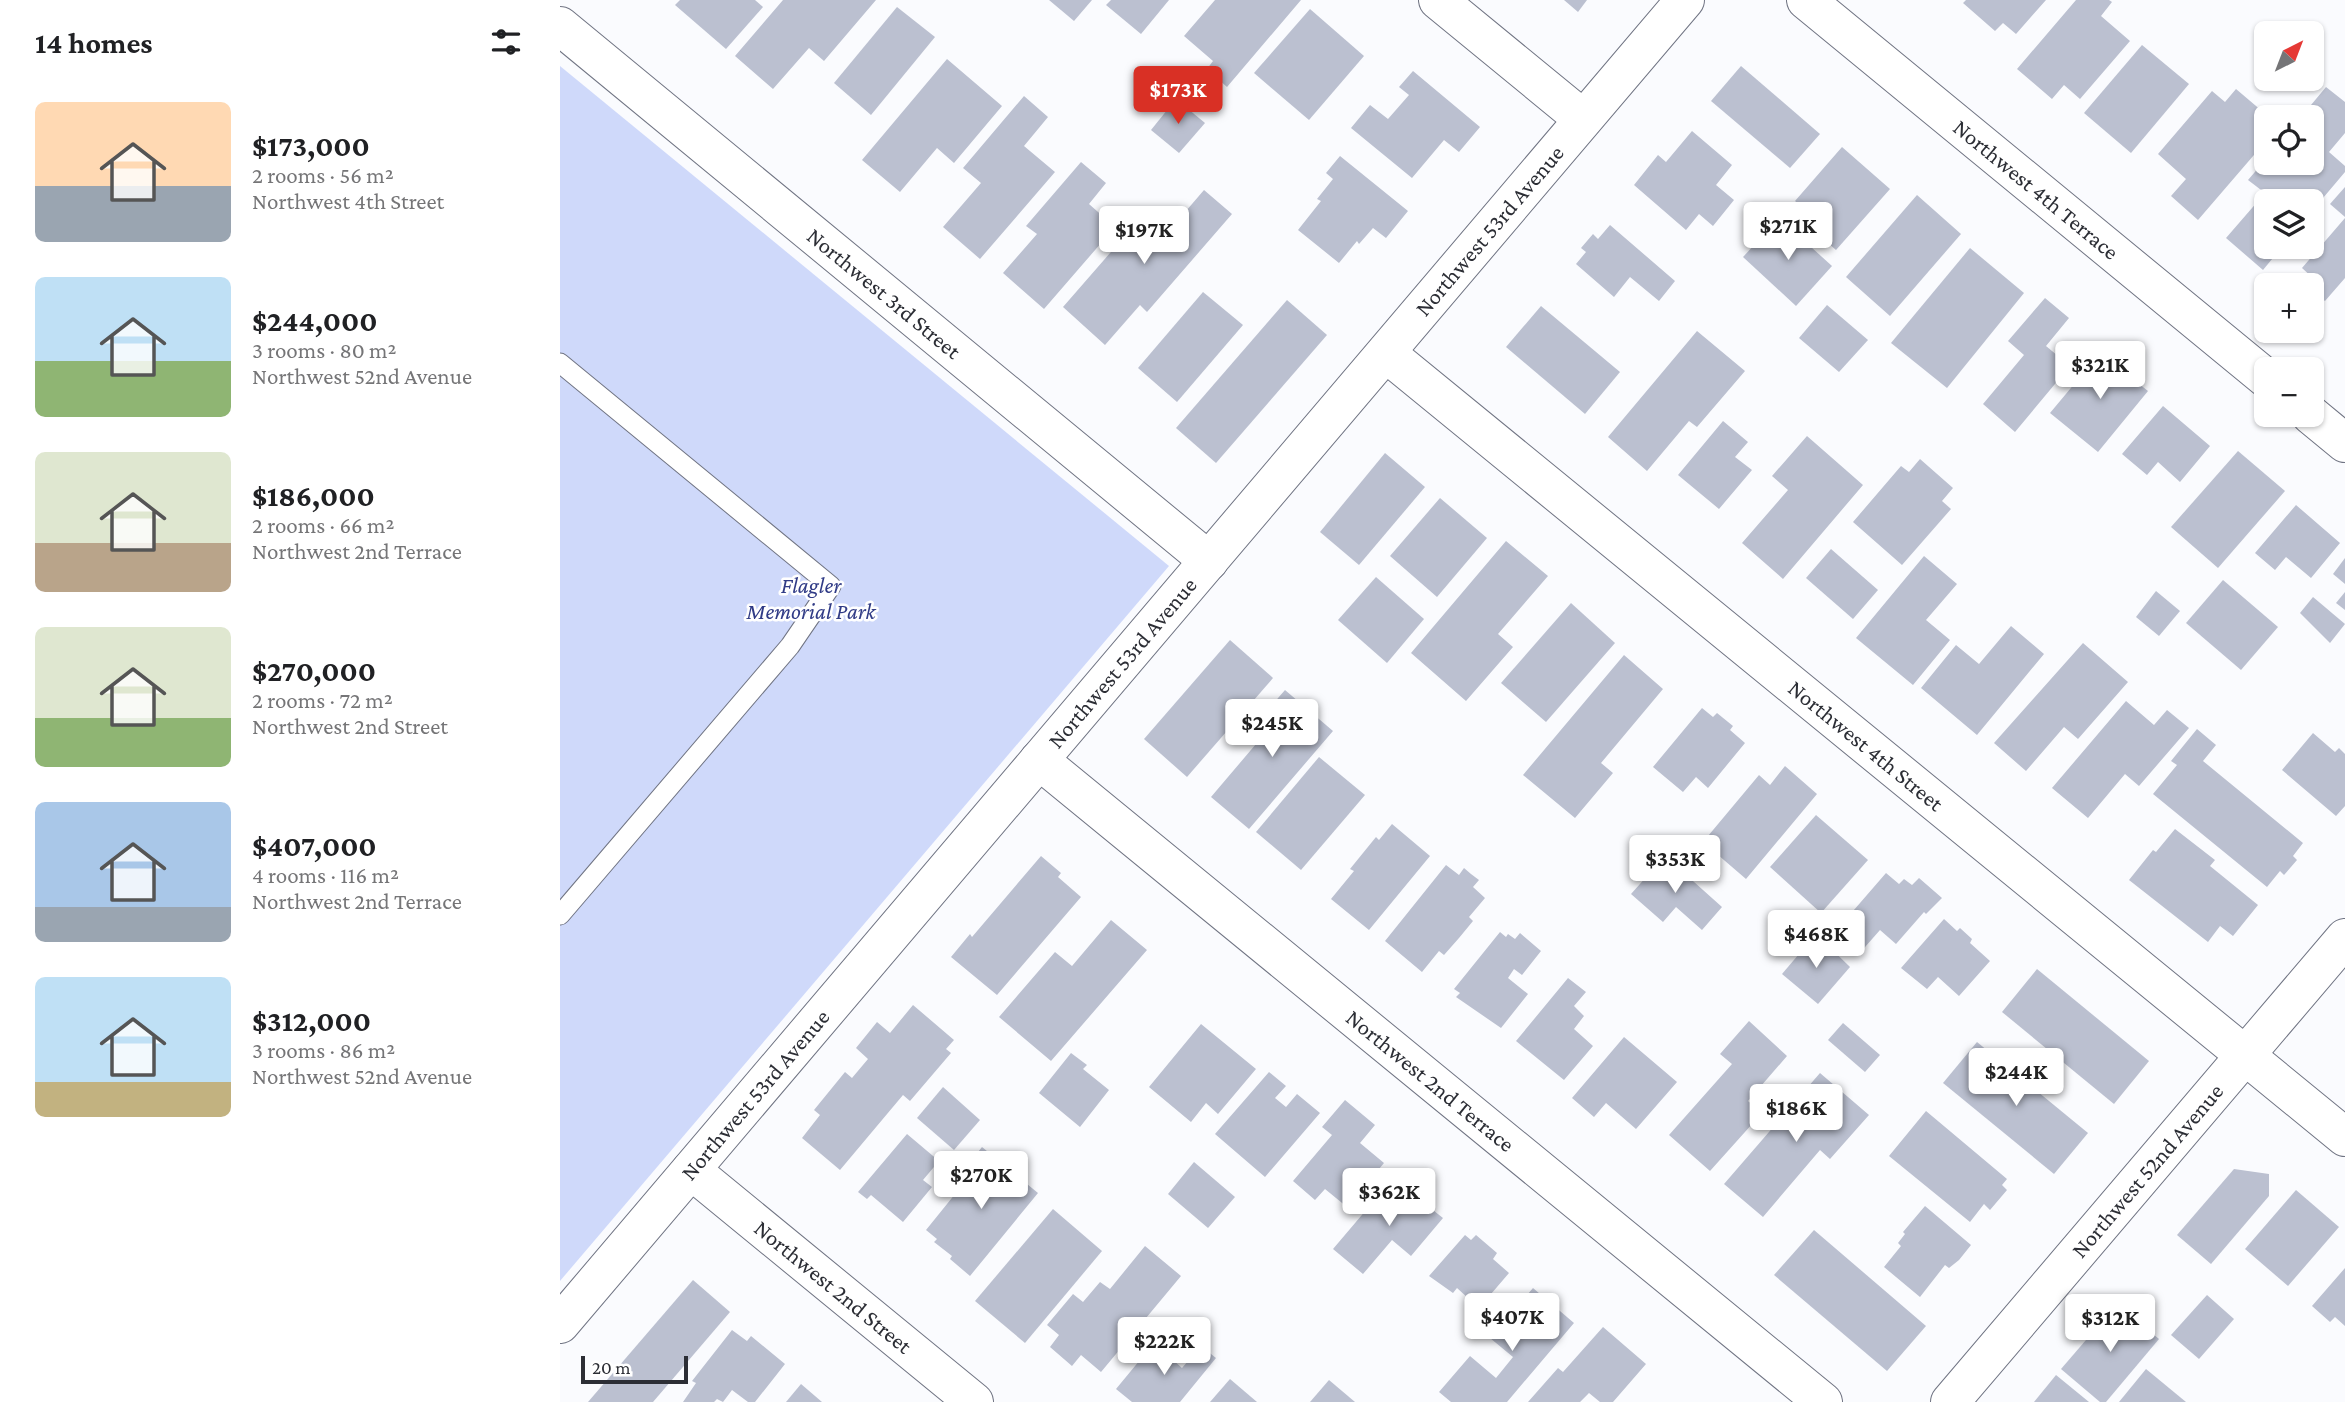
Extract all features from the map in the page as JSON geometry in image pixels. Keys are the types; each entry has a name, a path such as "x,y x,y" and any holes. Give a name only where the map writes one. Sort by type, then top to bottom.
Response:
{"street":[{"path":"1438,0 1583,119"},
{"name":"Northwest 53rd Avenue","path":"560,1324 1685,0"},
{"name":"Northwest 4th Terrace","path":"1806,0 2254,368"},
{"name":"Northwest 3rd Street","path":"560,26 1209,561"},
{"name":"Northwest 4th Street","path":"1386,353 2345,1137"},
{"path":"2324,426 2345,443"},
{"name":"Northwest 2nd Terrace","path":"1039,760 1823,1402"},
{"name":"Northwest 52nd Avenue","path":"1950,1402 2345,938"},
{"name":"Northwest 2nd Street","path":"691,1170 974,1402"}],"lane":[{"path":"560,363 831,586 790,646 560,915"}],"green space":[{"name":"Flagler Memorial Park","path":"560,66 1169,566 560,1281"}],"building":[{"path":"680,0 755,0 763,7 726,49 675,5"},
{"path":"783,0 876,0 824,61 809,48 773,89 735,56"},
{"path":"1049,0 1092,0 1074,21"},
{"path":"1111,0 1169,0 1141,34 1106,5"},
{"path":"1215,0 1301,0 1227,87 1207,69 1213,61 1184,36"},
{"path":"1564,0 1587,0 1578,12"},
{"path":"1966,0 2046,0 2016,34 2003,23 1995,31 1963,3"},
{"path":"2076,0 2112,2 2101,16 2130,41 2080,99 2064,85 2052,99 2017,69"},
{"path":"897,7 935,37 871,115 834,83"},
{"path":"1310,9 1364,56 1309,120 1254,73"},
{"path":"2142,45 2189,84 2131,153 2084,113"},
{"path":"947,59 1002,106 954,163 937,148 900,192 862,160"},
{"path":"1741,66 1820,134 1790,168 1711,101"},
{"path":"1413,71 1480,127 1459,152 1444,140 1412,178 1351,128 1370,105 1388,119 1409,95 1399,87"},
{"path":"2326,87 2345,102 2345,133 2329,152 2345,166 2345,172 2324,197 2324,189 2260,189 2248,180 2254,173 2324,175 2324,105 2311,105"},
{"path":"2236,89 2255,105 2254,155 2198,220 2171,196 2186,179 2158,154 2212,91 2225,102"},
{"path":"1024,96 1048,117 1024,146 1055,172 980,259 943,227 981,183 963,168"},
{"path":"1176,99 1205,123 1179,153 1151,130"},
{"path":"1692,131 1732,165 1716,185 1734,200 1713,226 1699,214 1686,230 1634,185 1658,155 1666,162"},
{"path":"1842,147 1890,189 1836,250 1803,221 1810,214 1795,201"},
{"path":"1340,156 1408,211 1386,238 1373,228 1359,244 1357,241 1339,263 1298,230 1321,201 1317,199 1333,179 1326,173"},
{"path":"1081,162 1106,183 1089,204 1115,227 1044,309 1003,273 1037,234 1026,226"},
{"path":"2345,187 2345,217 2330,204"},
{"path":"1204,190 1232,214 1147,312 1140,305 1105,345 1063,307 1151,206 1174,225"},
{"path":"1917,195 1961,234 1890,316 1846,277"},
{"path":"2254,206 2254,259 2272,259 2263,270 2226,238"},
{"path":"1779,218 1832,266 1796,306 1743,257"},
{"path":"2345,218 2345,278 2325,301 2324,273 2308,273 2302,268 2310,259 2324,259 2324,242"},
{"path":"1610,225 1675,281 1659,301 1630,277 1614,297 1576,264 1586,252 1581,248 1593,234 1598,239"},
{"path":"1970,248 2024,293 1947,388 1891,343"},
{"path":"1203,292 1243,325 1177,402 1138,368"},
{"path":"2045,298 2069,318 2046,346 2070,366 2015,432 1983,404 2024,355 2008,341"},
{"path":"1287,300 1327,335 1216,463 1176,428"},
{"path":"1827,305 1868,340 1839,372 1799,338"},
{"path":"1541,306 1620,372 1585,414 1506,347"},
{"path":"1697,331 1745,371 1697,427 1689,421 1647,471 1608,437"},
{"path":"2101,352 2115,364 2119,359 2134,370 2129,376 2148,391 2098,452 2050,413"},
{"path":"2163,406 2210,446 2180,482 2158,462 2147,475 2122,454"},
{"path":"1723,421 1748,442 1735,457 1752,470 1719,509 1678,475"},
{"path":"1807,436 1863,485 1783,579 1742,543 1788,490 1772,476"},
{"path":"2238,451 2285,491 2218,568 2171,527"},
{"path":"1385,453 1425,487 1359,565 1320,532"},
{"path":"1920,459 1953,488 1942,501 1951,509 1902,565 1853,522 1901,466 1909,472"},
{"path":"1440,498 1487,538 1437,597 1390,556"},
{"path":"2296,505 2340,543 2311,578 2286,557 2275,570 2255,553"},
{"path":"1506,541 1548,576 1498,634 1513,647 1466,701 1411,653"},
{"path":"1831,549 1878,590 1853,619 1806,578"},
{"path":"1924,556 1957,584 1926,620 1950,640 1913,685 1856,638"},
{"path":"2345,558 2345,584 2333,574"},
{"path":"1376,577 1424,619 1387,663 1338,620"},
{"path":"2223,580 2278,627 2241,670 2186,623"},
{"path":"2156,591 2180,611 2159,636 2136,617"},
{"path":"2345,592 2345,610 2336,603"},
{"path":"2313,597 2345,624 2330,643 2300,613"},
{"path":"1571,603 1615,643 1546,722 1501,683"},
{"path":"2011,626 2044,654 1977,735 1921,688 1956,645 1979,664"},
{"path":"1230,640 1273,678 1187,777 1144,739"},
{"path":"2083,643 2128,682 2078,739 2064,727 2026,771 1994,743"},
{"path":"1624,655 1663,689 1601,763 1613,773 1575,818 1523,775"},
{"path":"1285,690 1333,731 1249,829 1211,797 1256,744 1246,735"},
{"path":"2126,701 2154,725 2167,710 2189,728 2139,786 2125,774 2088,818 2052,788"},
{"path":"1702,708 1713,717 1717,713 1733,726 1730,730 1745,743 1708,788 1696,777 1683,792 1653,767"},
{"path":"2197,729 2216,745 2203,761 2303,843 2293,856 2297,860 2284,875 2280,871 2267,887 2153,794 2177,765 2171,761"},
{"path":"2313,733 2335,752 2339,748 2345,754 2345,806 2336,816 2282,770"},
{"path":"1319,757 1365,795 1301,870 1256,832"},
{"path":"1785,766 1817,794 1746,879 1703,842 1759,775 1770,785"},
{"path":"1816,815 1868,860 1821,913 1770,867"},
{"path":"1392,824 1430,856 1369,930 1331,899 1354,871 1350,869 1376,837 1379,840"},
{"path":"2175,829 2215,860 2210,866 2258,905 2233,936 2220,926 2208,942 2129,880 2153,850 2156,852"},
{"path":"1041,856 1061,873 1058,877 1081,897 997,995 951,957 970,934 972,937"},
{"path":"1665,856 1722,907 1702,930 1676,907 1663,922 1631,894"},
{"path":"1446,865 1459,875 1464,868 1479,880 1473,887 1485,898 1469,917 1473,921 1459,938 1444,955 1439,951 1422,972 1385,941"},
{"path":"1886,873 1899,884 1904,879 1912,885 1919,878 1942,898 1926,914 1924,912 1896,944 1880,930 1858,955 1834,933"},
{"path":"1944,919 1957,931 1960,928 1972,939 1970,943 1990,961 1959,996 1938,977 1927,989 1901,968"},
{"path":"1111,920 1147,950 1051,1061 999,1017 1055,952 1072,966"},
{"path":"1500,932 1515,939 1520,933 1541,951 1522,975 1514,969 1508,978 1528,994 1501,1028 1456,997 1460,993 1454,989"},
{"path":"1816,934 1850,967 1818,1004 1782,974"},
{"path":"2037,969 2149,1061 2114,1104 2002,1012"},
{"path":"1568,978 1586,992 1574,1006 1584,1016 1574,1029 1593,1046 1564,1080 1516,1041"},
{"path":"913,1005 954,1040 946,1049 951,1053 910,1101 903,1095 840,1170 802,1138 820,1115 814,1110 845,1072 852,1078 868,1059 856,1048 877,1022 890,1033"},
{"path":"1749,1021 1787,1056 1748,1101 1762,1113 1710,1171 1669,1135 1732,1064 1720,1054"},
{"path":"1843,1023 1880,1055 1865,1072 1828,1040"},
{"path":"1201,1024 1256,1069 1218,1114 1206,1103 1191,1122 1149,1087"},
{"path":"1624,1037 1677,1082 1636,1129 1606,1103 1594,1117 1572,1098"},
{"path":"1977,1042 2088,1133 2054,1174 1943,1083"},
{"path":"1071,1053 1087,1065 1083,1069 1109,1090 1080,1127 1039,1093"},
{"path":"1269,1072 1286,1086 1275,1098 1286,1107 1297,1094 1320,1113 1265,1177 1215,1134"},
{"path":"1820,1073 1869,1115 1830,1159 1820,1150 1763,1217 1724,1184"},
{"path":"943,1087 980,1120 954,1150 917,1118"},
{"path":"1345,1100 1375,1125 1360,1143 1384,1163 1347,1207 1325,1189 1315,1200 1293,1181 1332,1135 1322,1127"},
{"path":"1926,1111 2007,1179 2002,1185 2007,1190 1990,1210 1984,1204 1970,1222 1889,1156"},
{"path":"907,1134 939,1161 923,1180 932,1187 903,1222 871,1195 867,1199 858,1192"},
{"path":"982,1147 1038,1193 970,1276 950,1259 952,1256 934,1242 937,1239 926,1230 968,1178 962,1172"},
{"path":"1194,1162 1235,1197 1208,1228 1168,1194"},
{"path":"2234,1169 2269,1174 2269,1196 2211,1264 2177,1235"},
{"path":"1401,1184 1406,1188 1409,1184 1428,1199 1424,1203 1443,1218 1411,1256 1392,1240 1363,1274 1333,1249 1378,1196 1385,1203"},
{"path":"2296,1190 2339,1227 2288,1286 2245,1249"},
{"path":"1925,1206 1971,1245 1949,1268 1945,1265 1920,1297 1884,1267 1901,1246 1898,1243 1905,1234 1903,1232"},
{"path":"1053,1209 1102,1251 1025,1343 975,1301"},
{"path":"1814,1230 1926,1326 1887,1371 1774,1275"},
{"path":"1465,1235 1471,1240 1476,1235 1497,1253 1493,1259 1509,1273 1479,1308 1457,1288 1453,1293 1429,1276"},
{"path":"1145,1246 1181,1276 1101,1372 1081,1355 1072,1366 1050,1347 1059,1335 1047,1325 1073,1294 1083,1302 1100,1282 1110,1289"},
{"path":"2345,1268 2345,1326 2335,1317 2330,1322 2312,1306"},
{"path":"693,1280 730,1312 653,1402 588,1402"},
{"path":"1533,1288 1574,1323 1507,1402 1451,1402 1439,1392 1470,1356 1496,1378 1513,1357 1490,1338"},
{"path":"2207,1295 2234,1319 2199,1359 2171,1335"},
{"path":"2117,1304 2159,1339 2106,1402 2100,1402 2061,1369"},
{"path":"1603,1327 1646,1364 1613,1402 1600,1402 1589,1393 1580,1402 1528,1402 1558,1368 1563,1372"},
{"path":"732,1330 747,1341 751,1336 785,1364 755,1402 748,1402 732,1390 723,1402 717,1399 714,1402 683,1402 696,1383 692,1381"},
{"path":"1154,1343 1182,1368 1201,1346 1216,1358 1180,1402 1132,1402 1116,1389"},
{"path":"2146,1369 2186,1402 2119,1402"},
{"path":"2056,1375 2089,1402 2034,1402"},
{"path":"1230,1379 1257,1402 1210,1402"},
{"path":"1329,1380 1355,1402 1310,1402"},
{"path":"801,1384 822,1402 786,1402"}]}
